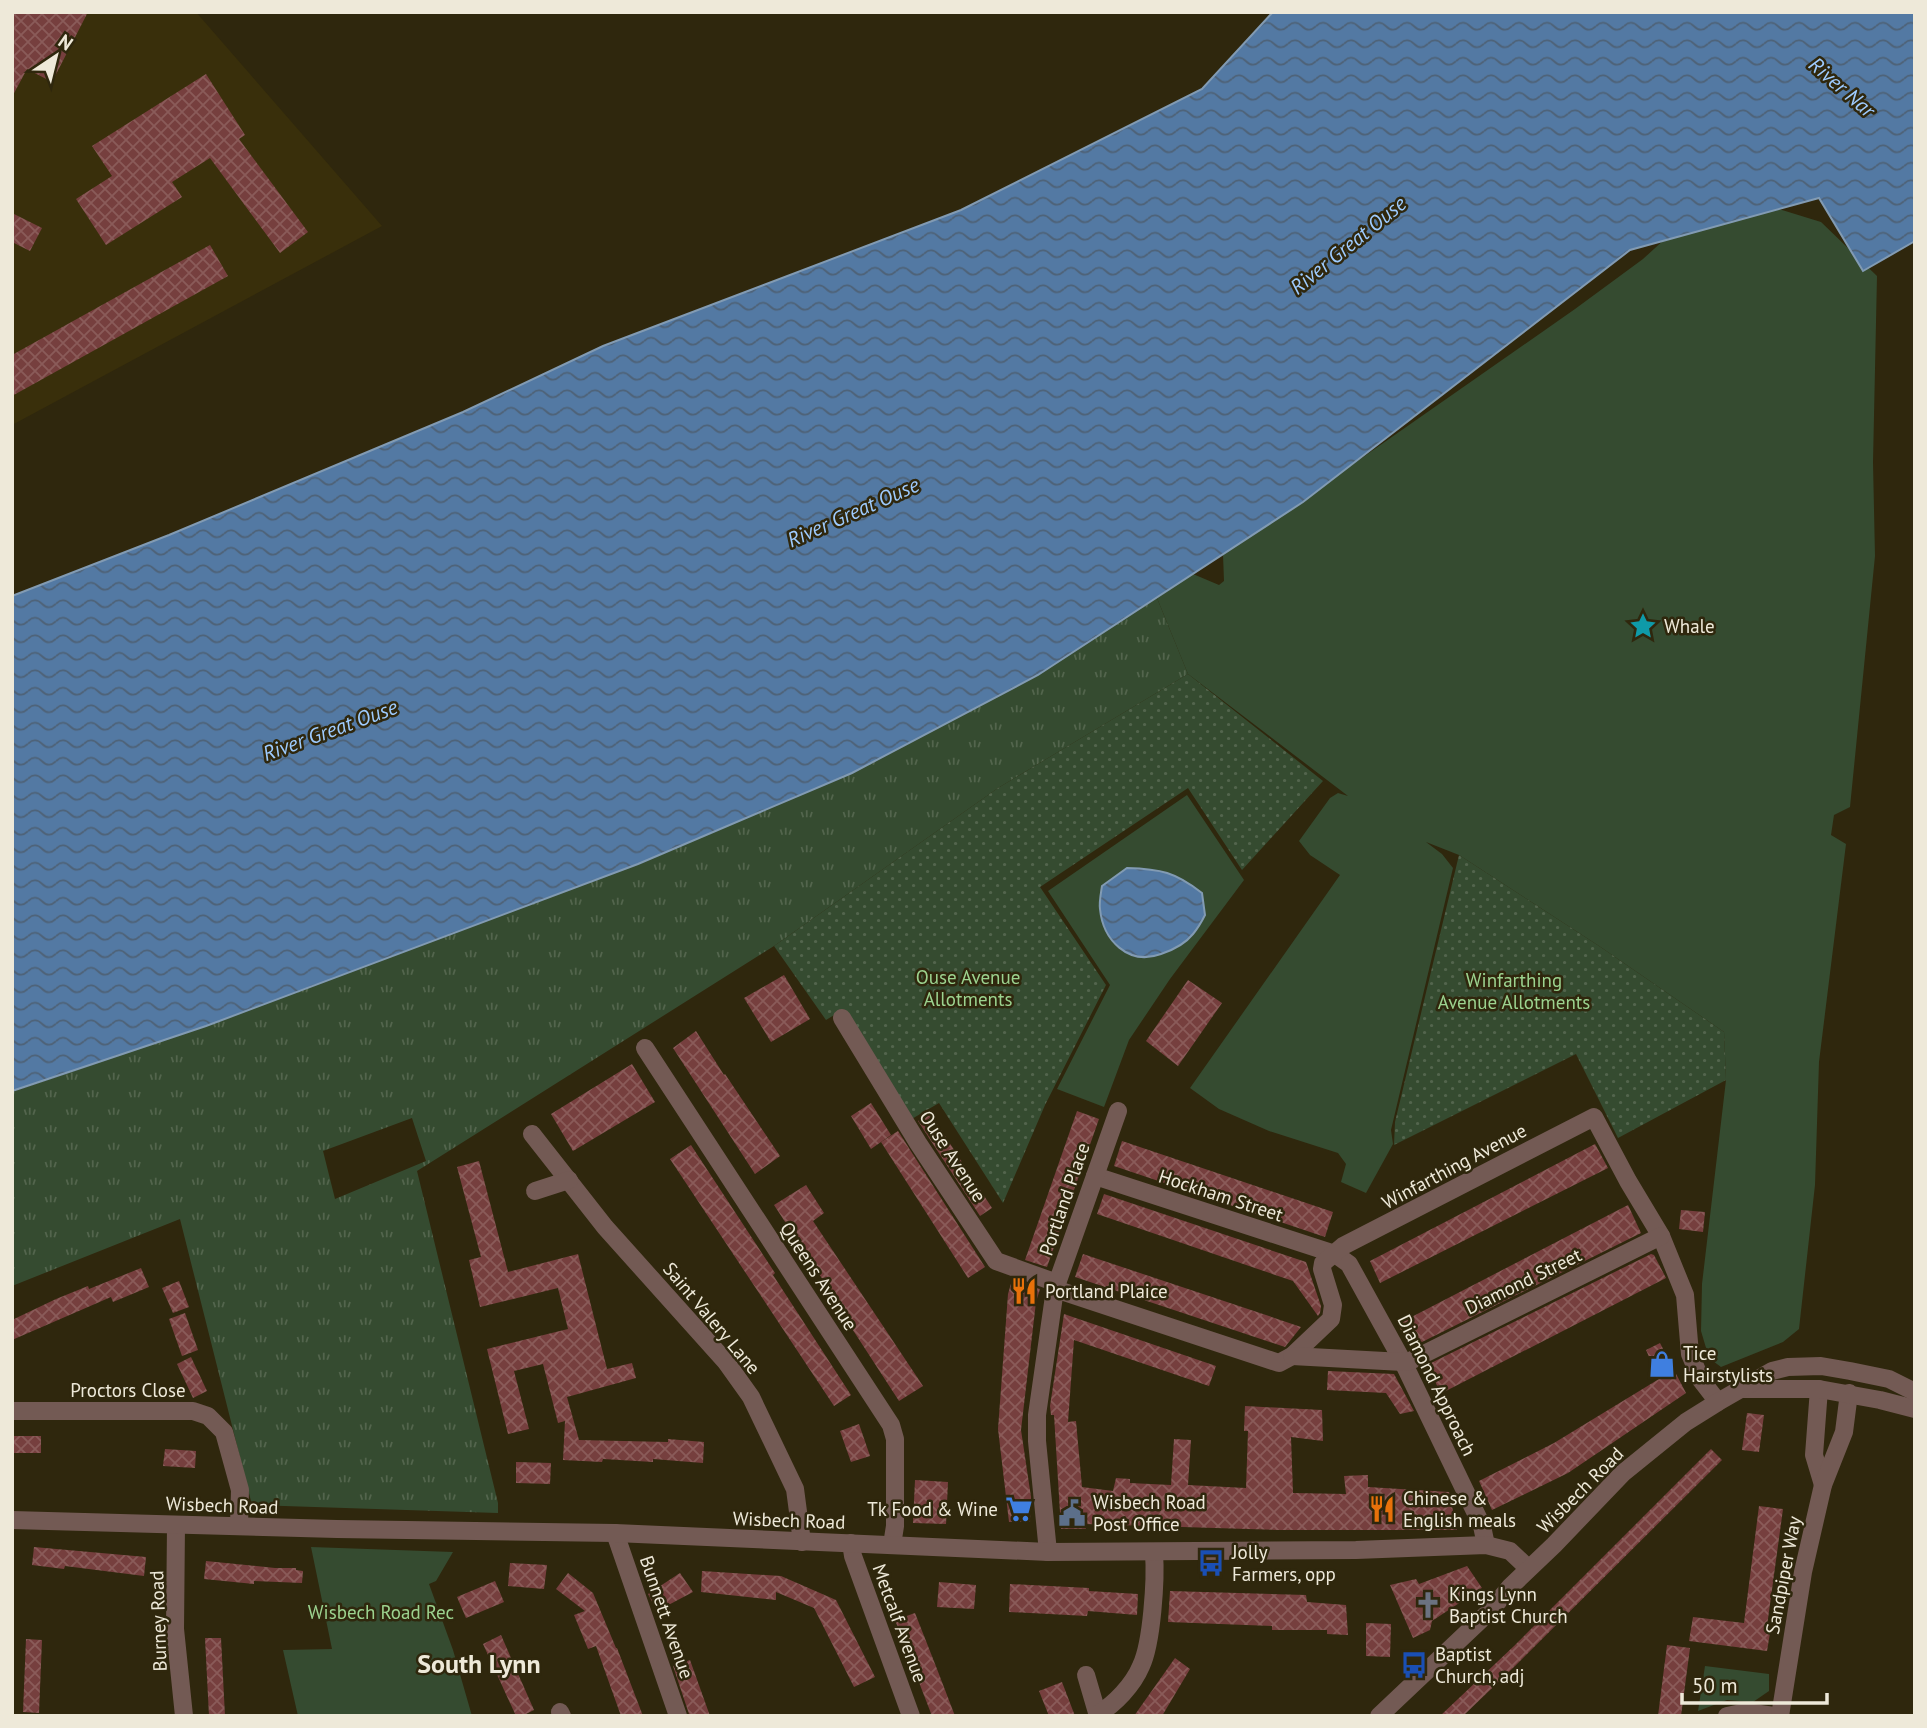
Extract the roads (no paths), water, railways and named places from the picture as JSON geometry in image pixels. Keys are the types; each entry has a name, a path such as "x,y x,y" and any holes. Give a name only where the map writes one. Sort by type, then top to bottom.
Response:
{"street":[{"name":"Ouse Avenue","path":"842,1018 996,1261 1056,1286 1279,1363 1292,1356 1403,1362"},
{"name":"Queens Avenue","path":"645,1048 891,1425 895,1439 895,1526 892,1545"},
{"name":"Portland Place","path":"1048,1552 1037,1415 1056,1286 1118,1111"},
{"name":"Winfarthing Avenue","path":"1335,1254 1343,1247 1594,1116 1661,1236"},
{"name":"Saint Valery Lane","path":"532,1134 605,1227 726,1362 751,1397 795,1489 802,1542"},
{"name":"Hockham Street","path":"1094,1176 1335,1254"},
{"path":"535,1191 569,1180"},
{"name":"Diamond Street","path":"1403,1362 1661,1236"},
{"path":"1661,1236 1685,1295 1690,1354 1701,1380 1718,1402"},
{"path":"1292,1356 1331,1319 1333,1305 1322,1269 1323,1263 1335,1254"},
{"name":"Diamond Approach","path":"1335,1254 1349,1264 1403,1362 1482,1526 1486,1545"},
{"name":"Wisbech Road","path":"12,1520 615,1533 1048,1552 1356,1550 1486,1545 1510,1551 1528,1568 1554,1545 1623,1473 1686,1422 1772,1371 1788,1367 1821,1366 1889,1379 1915,1392"},
{"name":"Wisbech Road","path":"1742,1389 1819,1389 1849,1393 1915,1409"},
{"name":"Sandpiper Way","path":"1819,1389 1814,1455 1823,1485"},
{"name":"Sandpiper Way","path":"1780,1716 1800,1586 1823,1485 1844,1432 1849,1393"},
{"name":"Proctors Close","path":"12,1411 193,1411 208,1416 224,1432 240,1490 239,1526"},
{"name":"Burney Road","path":"176,1524 175,1629 184,1716"},
{"name":"Bunnett Avenue","path":"615,1533 678,1716"},
{"name":"Metcalf Avenue","path":"851,1543 853,1556 911,1716"},
{"path":"1086,1675 1098,1715 1112,1705 1140,1670 1146,1655 1156,1573 1154,1553"},
{"path":"1380,1716 1490,1611 1528,1568"},
{"path":"1727,1716 1746,1713 1774,1716"}],"water":[{"path":"1273,12 1915,12 1915,241 1863,271 1819,198 1630,250 1303,502 1038,675 852,773 638,864 206,1026 12,1091 12,596 169,535 463,412 603,346 961,210 1202,89"},
{"path":"1127,868 1167,873 1184,880 1202,893 1205,915 1186,941 1170,951 1149,957 1128,953 1112,940 1102,920 1102,886"}],"place":[{"name":"Whale","path":"1643,626"},
{"name":"Portland Plaice","path":"1024,1291"},
{"name":"Tice Hairstylists","path":"1662,1364"},
{"name":"Tk Food & Wine","path":"1019,1509"},
{"name":"Chinese & English meals","path":"1382,1509"},
{"name":"Wisbech Road Post Office","path":"1072,1513"},
{"name":"Jolly Farmers, opp","path":"1211,1563"},
{"name":"Kings Lynn Baptist Church","path":"1428,1605"},
{"name":"Baptist Church, adj","path":"1414,1665"}],"district":[{"name":"South Lynn","path":"479,1663"}],"water label":[{"name":"River Nar","path":"1842,87"},
{"name":"River Great Ouse","path":"1348,245"},
{"name":"River Great Ouse","path":"853,512"},
{"name":"River Great Ouse","path":"330,730"}],"park label":[{"name":"Ouse Avenue Allotments","path":"968,988"},
{"name":"Winfarthing Avenue Allotments","path":"1514,991"},
{"name":"Wisbech Road Rec","path":"381,1612"}]}
